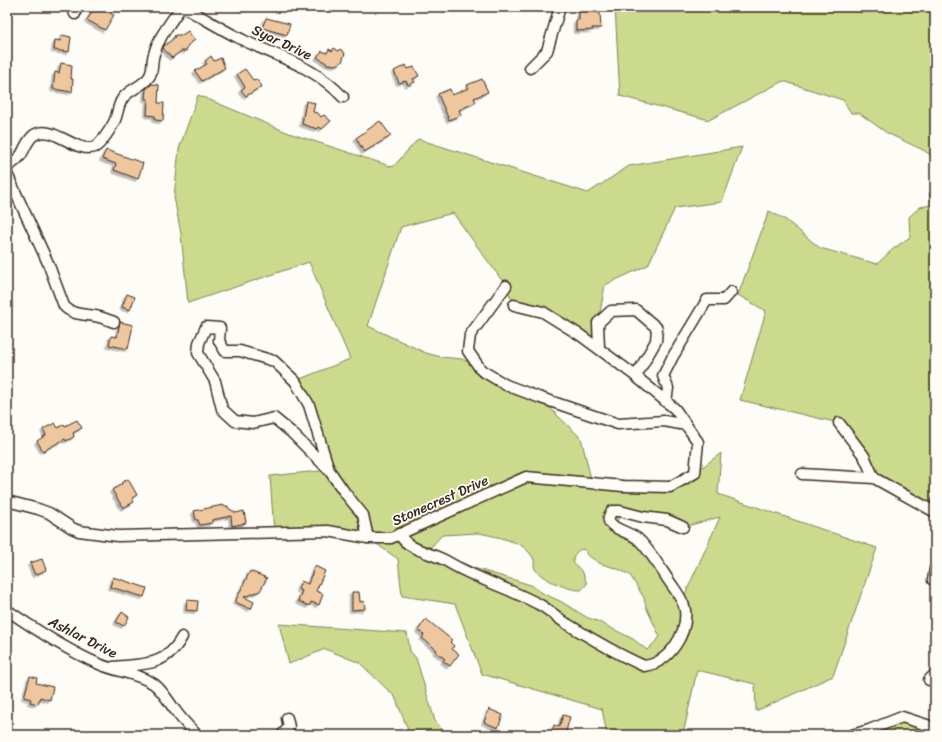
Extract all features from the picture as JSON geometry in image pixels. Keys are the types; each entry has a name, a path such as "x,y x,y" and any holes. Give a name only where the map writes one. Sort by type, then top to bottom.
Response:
{"street":[{"name":"Syar Drive","path":"182,7 244,40 306,69 332,85 343,97"},
{"path":"7,167 12,164 21,154 34,135 39,133 53,134 84,147 97,145 115,121 122,98 149,78 152,71 153,55 157,46 168,25 182,7"},
{"path":"530,68 548,51 560,7"},
{"path":"7,174 48,264 64,306 74,313 96,316 114,322"},
{"path":"506,286 470,335 468,351 481,370 506,385 618,424 664,421 686,425"},
{"path":"666,402 668,388 663,376 672,358 707,300 724,300 731,292"},
{"path":"514,305 543,312 580,334 636,376 656,340 657,328 636,310 612,311 598,323 599,348"},
{"path":"329,470 308,405 295,381 274,361 240,351 225,351 219,341 220,328 206,327 199,343 198,353 215,381 222,409 235,422 253,423 274,418 291,432 329,470 363,515 368,538"},
{"name":"Stonecrest Drive","path":"7,502 43,511 80,531 118,536 328,531 368,538 391,538 526,477 623,486 670,487 695,473 698,442 675,409 636,376"},
{"path":"839,423 864,456 874,478"},
{"path":"802,474 874,478 935,512"},
{"path":"399,534 404,541 414,548 435,555 486,581 528,598 587,636 644,666 653,665 666,657 680,639 684,627 685,610 676,590 644,545 636,538 611,524 609,514 612,511 620,511 642,517 667,520 683,527"},
{"path":"935,569 933,580 935,581"},
{"name":"Ashlar Drive","path":"7,610 30,626 87,658 109,668 141,677 153,684 160,690 186,725 197,735"},
{"path":"109,668 156,661 172,652 182,637"},
{"path":"852,735 902,717 926,724 933,735"},
{"path":"282,735 289,727 287,718"}],"green space":[{"path":"615,7 935,7 935,158 923,150 887,133 859,113 851,113 843,100 783,81 709,120 620,96"},
{"path":"198,95 289,133 393,167 418,139 588,193 629,166 742,147 722,202 675,208 648,265 605,285 598,323 599,348 543,312 514,305 506,286 453,213 401,227 368,326 426,353 441,357 462,359 538,397 581,438 592,483 670,487 695,473 721,453 718,494 877,548 833,676 756,711 755,684 697,670 683,735 607,735 602,709 482,674 455,604 402,596 398,559 368,538 274,533 270,476 329,470 295,381 350,359 309,262 188,303 181,234 174,197 179,149","holes":["620,511 683,527 720,517 682,601 636,538 616,527","478,533 504,539 523,547 533,557 534,568 538,573 556,584 570,589 581,590 587,584 583,573 573,562 575,554 581,549 586,550 586,554 599,563 618,569 630,575 644,598 646,607 660,637 647,650 633,639 588,618 560,601 544,594 531,585 474,568 443,557 426,548 431,547 442,535"]},
{"path":"935,186 935,512 874,478 839,423 740,400 766,311 738,295 769,211 786,220 820,248 877,264 893,249 910,237 909,217 920,207 932,205 929,194"},
{"path":"279,624 407,633 410,651 416,658 435,721 447,735 410,735 395,697 360,663 325,649 289,664"},
{"path":"902,717 935,735 852,735"}],"building":[{"path":"95,7 114,7 110,13 114,15 105,30 87,20"},
{"path":"579,7 596,7 596,12 600,12 601,28 576,31 576,20 579,20"},
{"path":"266,18 290,24 287,35 262,28"},
{"path":"188,31 195,40 188,45 186,51 181,51 172,58 163,48 164,46 174,38 175,35 182,35"},
{"path":"62,35 71,37 69,52 54,50 55,40 61,41"},
{"path":"334,48 338,51 340,49 345,53 342,62 335,65 329,65 317,57 322,51 327,53 329,49 332,51"},
{"path":"211,56 214,61 221,58 225,68 202,81 195,71 207,64 205,61"},
{"path":"61,63 72,65 72,92 53,89 55,72 59,73"},
{"path":"406,65 408,69 414,67 419,76 413,79 415,82 408,85 406,81 399,83 394,71"},
{"path":"245,69 253,80 256,79 262,86 246,96 241,90 245,87 237,74"},
{"path":"482,79 488,92 474,98 476,102 459,110 461,115 449,120 438,94 450,89 452,95 469,88 467,85"},
{"path":"152,84 159,85 158,103 164,103 163,121 155,120 155,116 147,115 148,99 145,99 146,89"},
{"path":"306,101 315,103 313,112 318,113 321,117 324,115 331,121 322,129 319,127 317,129 302,124"},
{"path":"380,121 391,136 364,152 356,138"},
{"path":"106,150 143,163 138,179 114,170 116,164 102,159"},
{"path":"127,294 135,297 130,310 122,307"},
{"path":"120,322 133,325 128,349 109,345 111,336 117,337"},
{"path":"77,420 82,428 73,433 74,437 66,441 65,439 43,451 37,441 46,435 43,429 55,423 58,428 64,424 65,426"},
{"path":"128,479 137,495 132,498 134,502 123,508 112,490"},
{"path":"223,505 228,506 228,508 236,513 244,511 246,523 232,526 231,516 212,520 212,523 200,525 198,520 196,520 194,511"},
{"path":"42,559 46,570 35,575 30,563"},
{"path":"315,566 325,571 316,591 323,594 319,605 311,602 309,606 298,601 302,591 298,589 301,581 308,584"},
{"path":"250,571 267,578 260,591 244,597 254,602 251,609 235,602"},
{"path":"113,577 147,588 144,597 110,587"},
{"path":"352,592 359,592 360,602 364,601 365,609 352,610"},
{"path":"187,600 198,601 197,611 186,610"},
{"path":"122,612 129,617 124,626 116,622"},
{"path":"426,619 452,640 450,642 454,646 452,649 459,654 450,666 443,661 445,659 435,651 437,650 422,638 424,635 418,630"},
{"path":"30,676 37,678 36,683 53,687 50,700 40,697 38,704 30,702 31,699 24,697"},
{"path":"489,709 503,715 498,728 484,722"},
{"path":"563,715 570,717 565,735 557,735 558,733 552,731 554,725 559,727"}]}
